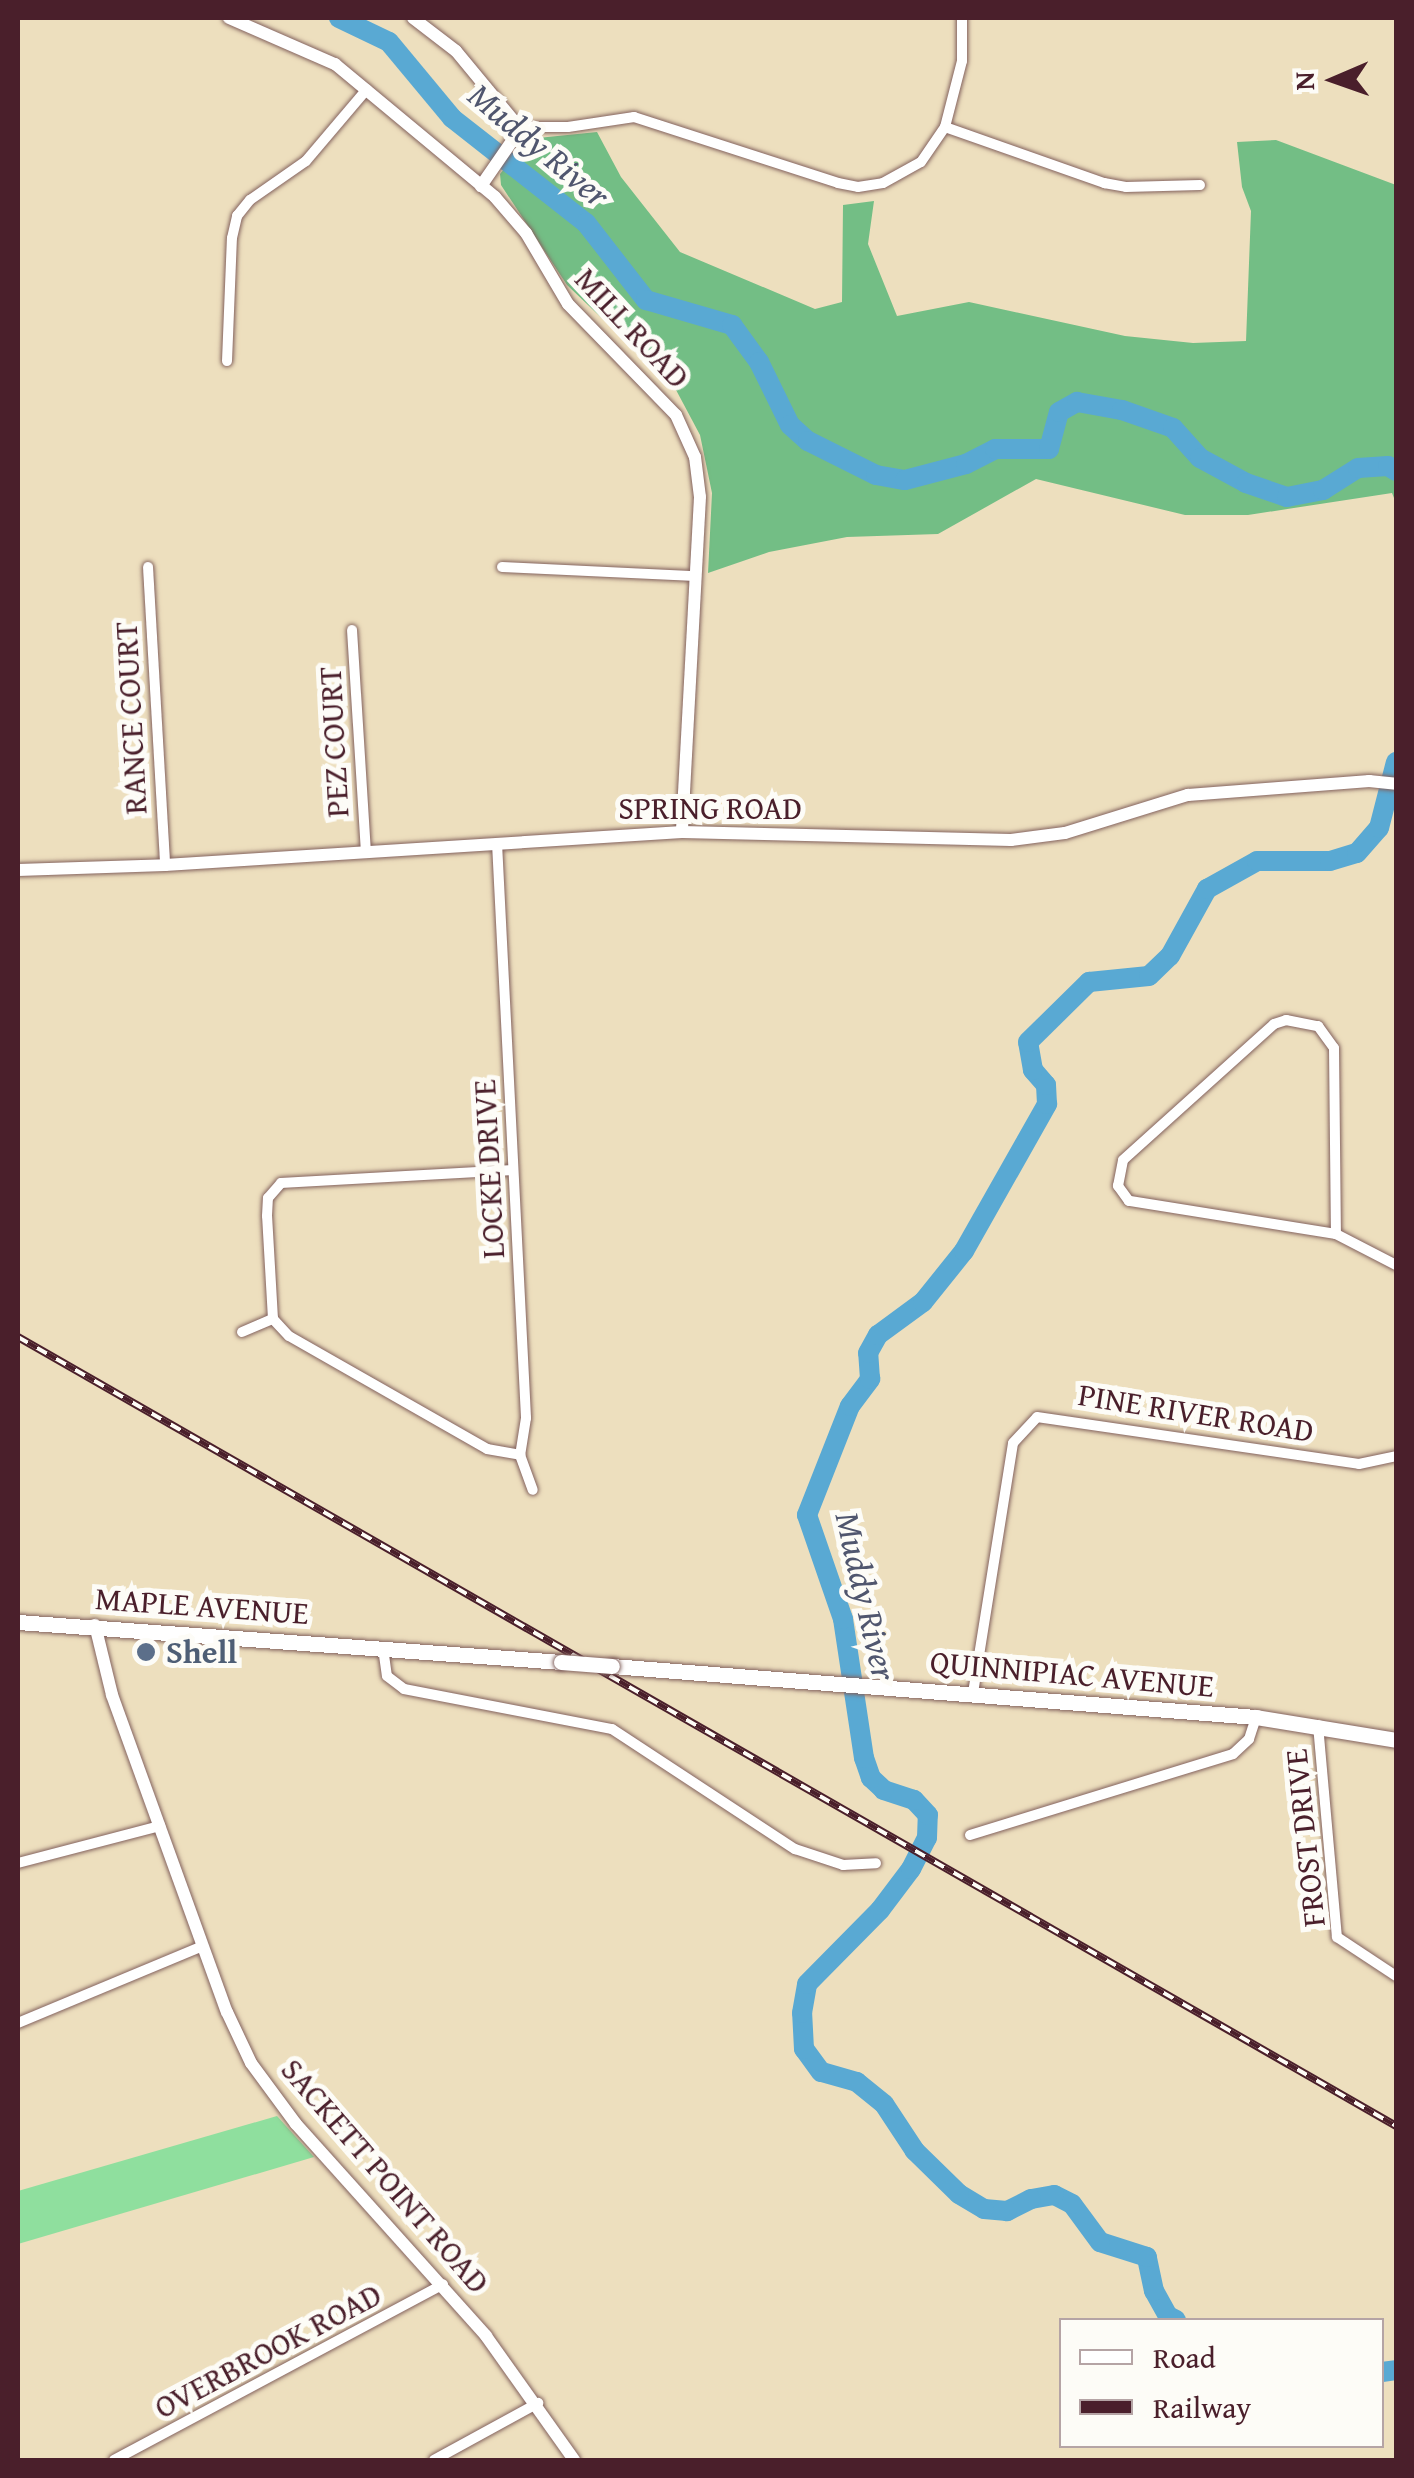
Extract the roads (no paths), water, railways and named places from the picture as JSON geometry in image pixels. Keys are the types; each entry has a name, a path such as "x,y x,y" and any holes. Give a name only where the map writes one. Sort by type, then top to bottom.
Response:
{"main road":[{"name":"MAPLE AVENUE","path":"18,1622 383,1648"},
{"name":"QUINNIPIAC AVENUE","path":"383,1648 1256,1717 1318,1724 1396,1740"}],"street":[{"name":"MILL ROAD","path":"229,18 312,52 367,89 481,186 514,217 568,304 676,415 694,457 699,482 682,832"},
{"path":"412,18 456,51 516,127"},
{"path":"516,127 568,127 634,116 858,187 902,176 921,162 946,127 962,62 962,18"},
{"path":"227,361 232,238 237,216 250,200 306,161 367,89"},
{"path":"481,186 507,150 516,127"},
{"path":"946,127 1115,185 1200,185"},
{"name":"RANCE COURT","path":"148,567 165,865"},
{"path":"502,567 696,576"},
{"name":"PEZ COURT","path":"352,630 366,852"},
{"name":"SPRING ROAD","path":"18,870 165,865 682,832 1011,840 1066,832 1188,795 1396,784"},
{"name":"LOCKE DRIVE","path":"497,844 526,1418 520,1455 532,1490"},
{"path":"1336,1234 1334,1048 1318,1026 1300,1020 1274,1024 1132,1150 1118,1172 1118,1186 1129,1201 1336,1234 1396,1265"},
{"path":"513,1170 282,1183 268,1198 272,1319 288,1336 487,1449 520,1455"},
{"path":"242,1332 272,1319"},
{"name":"PINE RIVER ROAD","path":"973,1693 1013,1443 1037,1417 1359,1464 1396,1456"},
{"name":"SACKETT POINT ROAD","path":"94,1625 112,1695 240,2043 268,2089 443,2284 538,2403 574,2460"},
{"path":"383,1648 387,1676 404,1689 612,1729 794,1849 842,1865 876,1864"},
{"path":"970,1835 1233,1754 1250,1739 1256,1717"},
{"name":"FROST DRIVE","path":"1318,1724 1336,1937 1396,1976"},
{"path":"18,1863 160,1826"},
{"path":"18,2023 203,1946"},
{"name":"OVERBROOK ROAD","path":"114,2460 443,2284"},
{"path":"434,2460 538,2403"}],"waterway":[{"name":"Muddy River","path":"339,18 389,42 452,118 586,223 646,300 732,325 759,362 790,425 808,441 876,475 905,480 966,464 995,449 1049,449 1059,412 1077,402 1122,410 1173,428 1200,458 1246,483 1287,497 1323,490 1358,468 1388,466 1396,471"},
{"name":"Muddy River","path":"1172,2318 1154,2291 1147,2257 1100,2242 1072,2204 1054,2195 1031,2199 1007,2211 984,2209 959,2194 915,2151 884,2104 857,2082 821,2072 804,2049 802,2013 807,1984 880,1910 911,1869 927,1838 928,1815 914,1800 884,1790 871,1778 864,1758 843,1619 807,1515 850,1406 870,1379 868,1353 878,1335 923,1302 964,1251 1047,1104 1046,1085 1033,1070 1028,1042 1089,982 1149,976 1170,956 1207,889 1257,861 1330,861 1357,853 1379,828 1396,762"},
{"name":"Muddy River","path":"1384,2372 1396,2370"}],"railway":[{"path":"18,1337 1396,2126"}],"place":[{"name":"Shell","path":"146,1652"}]}
